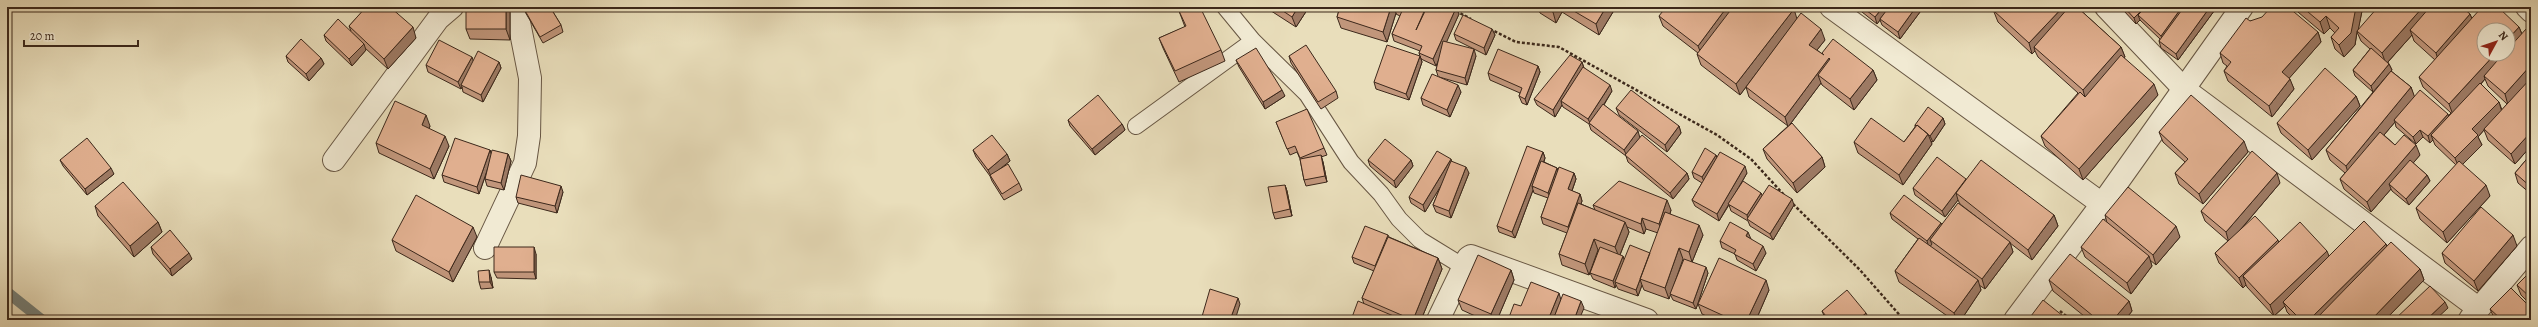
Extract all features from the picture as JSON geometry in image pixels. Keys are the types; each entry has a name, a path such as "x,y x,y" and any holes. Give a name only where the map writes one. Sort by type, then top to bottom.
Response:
{"street":[{"path":"334,160 438,19 452,7"},
{"path":"486,248 525,163 529,136 530,78 516,7"},
{"path":"1831,7 2102,204"},
{"path":"2106,7 2184,89 2473,314 2531,247"},
{"path":"2015,320 2102,204 2242,7"},
{"path":"2527,7 2531,11"},
{"path":"1438,320 1468,258 1471,256 1647,320"}],"lane":[{"path":"1225,7 1253,41 1307,94 1351,162 1381,194 1399,219 1420,240 1464,267"},
{"path":"1136,126 1253,41"}],"path":[{"path":"1454,10 1475,21"},
{"path":"1489,28 1516,42 1559,47 1716,135 1751,160 1786,197"},
{"path":"1791,202 1860,270 1904,320"}],"building":[{"path":"366,7 390,7 413,27 384,59 349,26"},
{"path":"466,7 506,7 506,29 466,29"},
{"path":"523,7 550,7 561,25 540,37"},
{"path":"1188,7 1200,7 1221,50 1175,71 1159,38 1186,26 1179,11"},
{"path":"1277,7 1298,7 1292,17"},
{"path":"1340,7 1391,7 1383,32 1337,17"},
{"path":"1394,7 1426,7 1416,30 1427,7 1456,8 1433,59 1419,53 1422,46 1392,34 1402,11"},
{"path":"1543,7 1556,7 1553,12"},
{"path":"1567,7 1606,7 1596,24"},
{"path":"1666,7 1727,7 1698,46 1659,16"},
{"path":"1733,7 1791,7 1794,9 1736,84 1697,54"},
{"path":"1862,7 1883,7 1875,17"},
{"path":"1889,7 1916,7 1898,32 1880,19"},
{"path":"1998,7 2063,7 2029,43 1994,11"},
{"path":"2069,7 2077,7 2121,47 2083,90 2034,47"},
{"path":"2124,7 2145,7 2134,18"},
{"path":"2146,7 2182,7 2161,36 2138,15"},
{"path":"2184,7 2210,7 2176,54 2159,41"},
{"path":"2271,7 2288,7 2318,32 2282,72 2290,79 2269,106 2224,71 2231,62 2220,53 2246,18 2250,21 2262,17"},
{"path":"2302,7 2356,7 2351,33 2339,45 2331,37 2339,28 2326,16 2320,22"},
{"path":"2378,7 2423,7 2382,53 2357,31"},
{"path":"2430,7 2462,7 2470,14 2436,53 2410,30"},
{"path":"2482,7 2498,7 2514,22 2476,22 2476,62 2488,62 2449,104 2419,77"},
{"path":"1801,13 1821,29 1809,45 1824,55 1822,53 1833,39 1873,70 1850,99 1818,75 1830,59 1829,58 1785,117 1746,87"},
{"path":"1463,15 1492,29 1484,48 1454,34"},
{"path":"338,19 364,44 349,59 324,35"},
{"path":"2526,29 2531,34 2531,65 2505,94 2484,76 2496,62 2516,62 2516,40"},
{"path":"301,39 321,58 306,74 286,56"},
{"path":"439,40 472,57 458,82 426,65"},
{"path":"1443,41 1474,49 1465,78 1436,70"},
{"path":"1306,45 1336,91 1318,102 1289,56"},
{"path":"1387,45 1420,56 1406,94 1374,82"},
{"path":"1256,48 1282,90 1263,102 1236,60"},
{"path":"2371,48 2389,64 2371,86 2353,70"},
{"path":"1498,49 1538,66 1525,99 1519,96 1522,88 1488,73"},
{"path":"478,51 499,62 481,95 461,85"},
{"path":"1570,55 1582,62 1553,110 1534,99"},
{"path":"2121,55 2154,84 2079,169 2041,136 2080,92 2085,97"},
{"path":"1583,67 1610,85 1588,119 1561,101"},
{"path":"2325,68 2356,96 2308,150 2277,123"},
{"path":"2391,71 2411,87 2346,166 2326,150"},
{"path":"1432,74 1458,85 1447,110 1421,98"},
{"path":"2531,78 2531,132 2511,154 2484,129"},
{"path":"2480,83 2499,102 2472,129 2478,135 2455,158 2431,135"},
{"path":"1631,90 1679,126 1665,145 1616,108"},
{"path":"2420,90 2448,114 2428,136 2420,130 2413,137 2394,120"},
{"path":"1098,95 1122,124 1092,149 1068,120"},
{"path":"2191,95 2244,141 2199,194 2175,173 2188,159 2159,132"},
{"path":"395,101 426,115 422,125 445,136 430,169 376,143"},
{"path":"1603,104 1638,131 1624,150 1589,123"},
{"path":"1928,107 1943,118 1930,136 1915,125"},
{"path":"1307,109 1324,148 1300,158 1295,146 1287,149 1276,122"},
{"path":"1871,118 1904,142 1917,125 1928,134 1899,175 1854,142"},
{"path":"1792,123 1822,157 1793,183 1763,149"},
{"path":"2380,132 2395,145 2404,135 2416,145 2367,202 2340,179"},
{"path":"992,135 1007,154 988,170 973,150"},
{"path":"1642,135 1687,173 1670,193 1625,155"},
{"path":"87,138 111,168 85,189 60,160"},
{"path":"455,138 490,150 477,187 442,175"},
{"path":"1385,139 1411,160 1394,181 1368,160"},
{"path":"1527,146 1543,152 1512,232 1497,226"},
{"path":"1705,148 1716,155 1702,177 1692,172"},
{"path":"492,150 508,154 501,183 485,179"},
{"path":"1437,151 1451,159 1423,205 1409,197"},
{"path":"2252,151 2277,173 2226,232 2201,211"},
{"path":"1720,152 1745,166 1717,214 1692,200"},
{"path":"2531,154 2531,187 2515,173"},
{"path":"1321,155 1325,176 1304,180 1300,159"},
{"path":"1937,157 1966,179 1942,211 1913,188"},
{"path":"1981,160 2054,215 2028,250 1956,193"},
{"path":"2410,160 2427,175 2406,199 2389,184"},
{"path":"1451,161 1466,167 1449,211 1433,205"},
{"path":"1541,161 1557,168 1548,193 1532,186"},
{"path":"2459,161 2486,185 2443,232 2416,208"},
{"path":"1008,164 1019,183 1002,194 990,175"},
{"path":"1559,167 1574,173 1568,189 1580,194 1568,227 1541,217"},
{"path":"521,175 561,186 555,206 516,197"},
{"path":"1619,181 1667,200 1659,224 1642,218 1641,224 1593,205"},
{"path":"1743,181 1761,193 1747,215 1728,204"},
{"path":"123,182 158,222 130,246 95,206"},
{"path":"1285,185 1290,209 1273,213 1268,187"},
{"path":"1769,185 1792,199 1770,234 1747,219"},
{"path":"2128,187 2176,226 2153,255 2105,215"},
{"path":"416,195 473,227 449,272 392,240"},
{"path":"1904,195 1941,223 1927,241 1890,213"},
{"path":"1578,203 1625,222 1615,247 1594,239 1585,264 1559,254"},
{"path":"1958,203 2010,242 1982,279 1930,240"},
{"path":"2481,207 2513,235 2474,281 2442,253"},
{"path":"1665,212 1699,225 1689,252 1679,248 1665,288 1640,279"},
{"path":"2255,216 2278,240 2239,278 2215,253"},
{"path":"2103,219 2149,256 2127,283 2081,247"},
{"path":"2364,221 2386,244 2309,320 2301,320 2283,302"},
{"path":"1730,222 1748,232 1746,236 1763,246 1753,264 1734,254 1736,250 1720,241"},
{"path":"2300,222 2327,251 2270,305 2243,276"},
{"path":"1365,226 1388,235 1375,266 1352,257"},
{"path":"170,230 189,253 170,269 151,247"},
{"path":"1388,237 1438,258 1413,320 1362,298"},
{"path":"1919,238 1978,280 1954,313 1895,271"},
{"path":"2391,242 2420,269 2371,320 2315,320"},
{"path":"1630,245 1650,253 1636,290 1615,282"},
{"path":"494,247 534,247 534,272 494,272"},
{"path":"1600,247 1623,256 1613,281 1590,273"},
{"path":"2070,254 2129,301 2113,320 2098,320 2049,280"},
{"path":"1478,255 1511,270 1491,314 1458,300"},
{"path":"1719,258 1766,280 1747,320 1733,320 1698,304"},
{"path":"1684,259 1706,267 1693,303 1670,294"},
{"path":"489,270 490,282 479,282 478,271"},
{"path":"2531,271 2531,298 2517,285"},
{"path":"1531,282 1559,293 1548,320 1508,320 1514,304 1521,306"},
{"path":"2430,286 2445,302 2426,320 2394,320"},
{"path":"2511,288 2531,308 2531,320 2502,320 2490,309"},
{"path":"1210,289 1238,298 1230,320 1201,320"},
{"path":"1847,290 1866,313 1858,320 1829,320 1822,311"},
{"path":"1563,294 1581,301 1574,320 1553,320"},
{"path":"2043,300 2068,320 2028,320"},
{"path":"1358,301 1403,320 1351,320"}],"waterway":[{"path":"7,292 42,320"}]}
